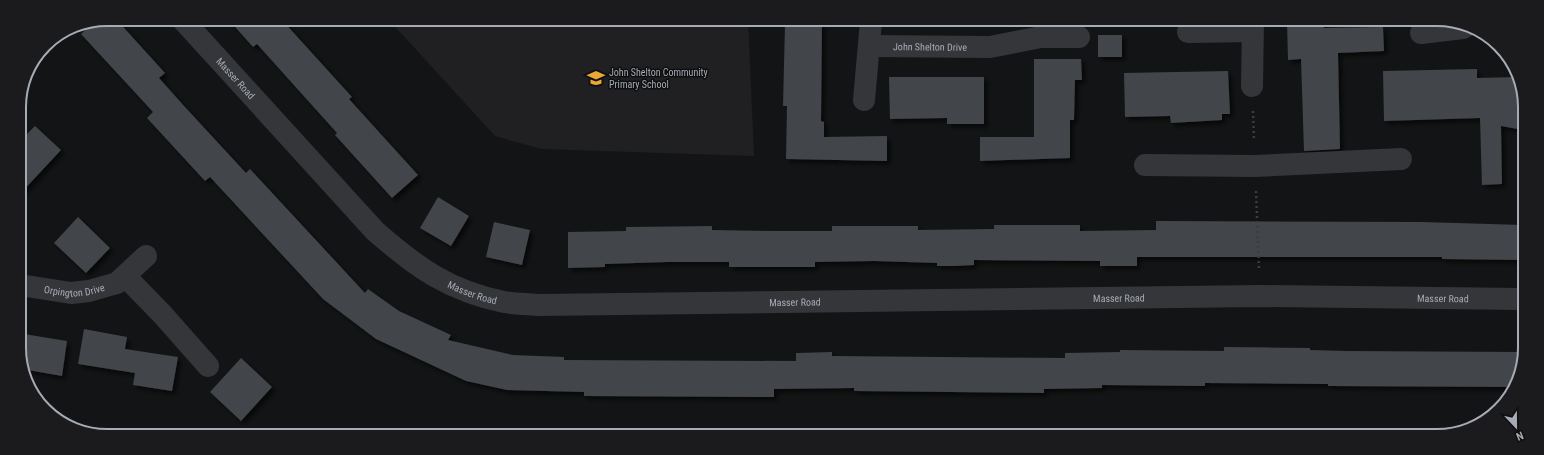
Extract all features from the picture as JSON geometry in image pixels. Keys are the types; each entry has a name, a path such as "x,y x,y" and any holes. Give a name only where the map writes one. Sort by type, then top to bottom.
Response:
{"street":[{"name":"Masser Road","path":"188,26 375,231 407,260 439,280 471,294 505,302 540,305 1260,296 1518,299"},
{"path":"864,100 871,26"},
{"path":"1188,32 1252,26 1252,86"},
{"path":"1421,33 1457,29"},
{"name":"John Shelton Drive","path":"870,46 990,47 1041,37 1079,36"},
{"path":"1144,165 1255,166 1401,159"},
{"name":"Orpington Drive","path":"26,286 71,293 89,291 117,284 146,256"},
{"path":"125,276 163,315 208,366"}],"shaded area":[{"name":"John Shelton Community Primary School","path":"394,26 748,26 754,156 541,149 495,136"}],"building":[{"path":"101,26 122,26 165,73 159,78 185,107 246,173 250,169 365,293 368,289 399,311 451,335 448,340 513,355 564,357 564,360 796,361 796,353 832,352 832,356 1065,358 1065,353 1120,352 1120,350 1224,351 1224,347 1310,348 1310,350 1346,351 1518,352 1515,369 1508,387 1328,386 1328,384 1205,383 1205,386 1102,385 1102,388 1044,389 1044,393 854,391 854,388 774,389 774,397 584,396 584,392 507,390 466,381 376,339 323,299 210,177 205,181 147,118 153,112 81,34 86,29"},
{"path":"234,26 287,26 352,97 349,99 418,175 392,198 335,135 337,133 257,44 253,47"},
{"path":"785,26 822,26 821,121 824,122 824,137 887,136 887,161 786,159 787,106 783,106"},
{"path":"1287,26 1324,26 1324,28 1383,27 1384,51 1338,53 1340,149 1304,151 1301,59 1288,60"},
{"path":"1098,35 1122,35 1122,57 1098,57"},
{"path":"1034,59 1081,59 1082,80 1075,80 1074,120 1070,120 1070,158 980,161 980,137 1034,137"},
{"path":"1477,69 1477,78 1512,77 1518,101 1518,129 1501,126 1502,184 1482,185 1480,118 1384,121 1383,71"},
{"path":"1228,71 1230,114 1222,114 1222,120 1171,123 1170,116 1125,117 1124,73"},
{"path":"889,77 984,77 984,124 947,124 947,118 890,119"},
{"path":"35,126 61,150 26,188 26,135"},
{"path":"438,197 469,216 451,246 420,228"},
{"path":"78,217 110,248 86,273 54,243"},
{"path":"1156,221 1422,222 1518,225 1518,260 1442,259 1442,257 1137,257 1137,266 1100,266 1100,261 974,260 974,265 955,266 937,266 937,263 874,261 815,262 815,267 729,267 729,262 668,262 605,264 605,267 568,268 568,232 626,231 626,227 712,226 712,230 832,231 832,226 918,226 918,230 994,229 994,225 1080,225 1080,231 1156,230"},
{"path":"494,222 530,230 522,265 486,257"},
{"path":"84,329 127,337 125,349 178,357 172,391 133,385 135,373 78,364"},
{"path":"26,334 67,341 62,376 29,370 26,354"},
{"path":"241,358 272,387 241,421 210,392"}],"place":[{"name":"John Shelton Community Primary School","path":"596,78"}]}
